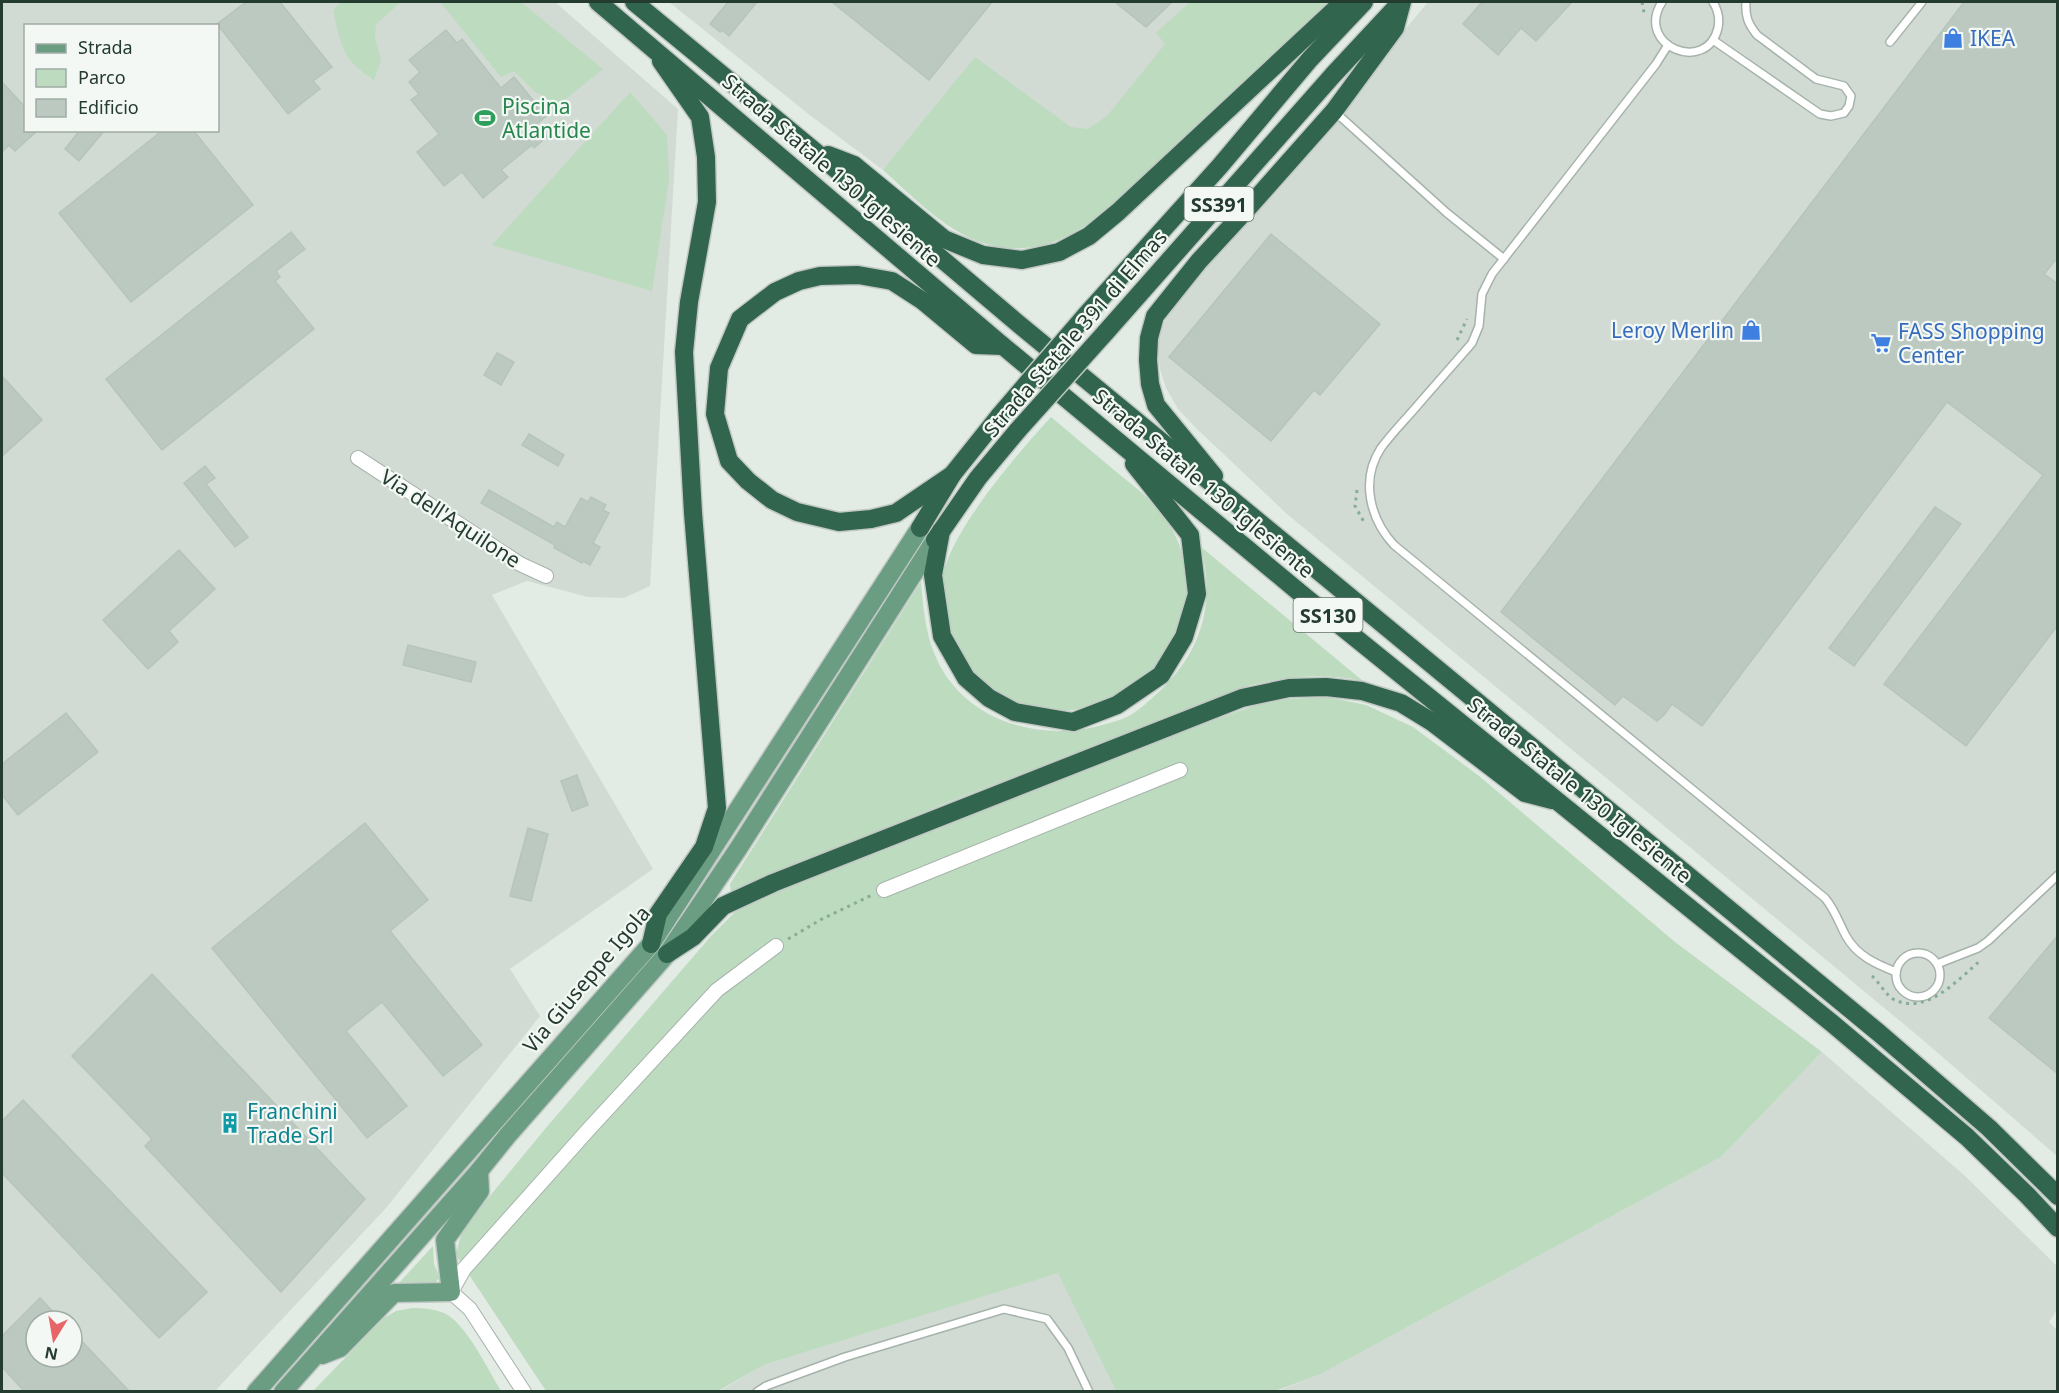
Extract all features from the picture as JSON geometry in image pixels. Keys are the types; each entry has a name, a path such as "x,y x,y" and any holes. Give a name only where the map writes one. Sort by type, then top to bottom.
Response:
{"highway":[{"name":"Strada Statale 130 Iglesiente","path":"598,2 646,40 1003,346 1305,597 1833,1024 1967,1137 2028,1195 2058,1228"},
{"name":"Strada Statale 130 Iglesiente","path":"634,2 812,148 1015,321 1879,1033 1989,1128 2058,1196"},
{"path":"812,148 854,165 944,239 983,255 1022,260 1059,252 1089,237 1118,212 1343,2"},
{"name":"Strada Statale 391 di Elmas","path":"920,528 952,475 1000,415 1085,316 1220,166 1310,59 1364,2"},
{"path":"1236,503 1156,405 1150,384 1149,338 1155,316 1198,261 1334,111 1395,28 1402,2"},
{"name":"Strada Statale 391 di Elmas","path":"938,536 978,478 1018,430 1325,84 1402,2"},
{"path":"646,40 700,117 706,157 707,202 689,302 684,352 693,513 717,808 704,847 658,914 651,944"},
{"path":"952,475 896,513 839,522 797,512 772,500 747,481 729,461 715,414 719,368 740,319 775,292 799,281 820,276 858,275 892,281 922,301 976,345 1003,346"},
{"path":"938,536 933,575 942,636 966,678 989,698 1015,712 1073,722 1118,705 1161,675 1184,637 1197,594 1190,535 1110,434"},
{"path":"668,954 693,937 723,906 773,884 1242,698 1289,688 1326,687 1362,691 1401,703 1432,722 1526,793 1558,802"}],"main road":[{"name":"Via Giuseppe Igola","path":"256,1392 651,944 920,528"},
{"name":"Via Giuseppe Igola","path":"283,1392 668,954 738,849 938,536"},
{"path":"314,1358 340,1348 394,1293 451,1292 446,1240 480,1191 479,1171"}],"street":[{"name":"Via dell'Aquilone","path":"358,458 520,564 546,576"},
{"path":"884,890 1180,770"},
{"path":"524,1392 470,1309 451,1292 464,1269 717,990 776,946"}],"lane":[{"path":"1662,2 1656,13 1655,23 1658,34 1668,45 1683,52 1693,52 1713,40 1719,23 1713,2"},
{"path":"1713,40 1820,114 1831,116 1844,113 1849,106 1851,96 1844,86 1816,79 1757,35 1749,26 1745,13 1746,2"},
{"path":"1890,42 1922,2"},
{"path":"1668,45 1656,64 1485,285 1477,335 1472,343 1391,435 1377,456 1370,477 1371,503 1379,526 1405,555 1825,898 1833,908 1852,946 1872,962 1896,972"},
{"path":"1334,111 1447,213 1504,259"},
{"path":"1938,964 1978,948 1988,941 2058,875"},
{"path":"1914,953 1923,953 1932,957 1938,964 1939,982 1927,995 1918,997 1901,989 1896,972 1899,963 1906,957 1914,953"},
{"path":"757,1392 766,1386 845,1357 1004,1309 1047,1319 1068,1348 1089,1392"}],"path":[{"path":"1642,2 1646,19"},
{"path":"1457,341 1470,311"},
{"path":"1358,485 1354,506 1367,526"},
{"path":"776,946 822,919 884,890"},
{"path":"1871,975 1893,1000 1914,1004 1935,998 1990,953"}],"shaded area":[{"path":"2,2 555,2 678,109 650,586 624,598 588,597 527,581 492,595 653,869 510,969 540,1016 386,1208 215,1391 2,1392"},
{"path":"669,2 1280,2 1066,206 885,167 883,170 811,116"},
{"name":"FASS Shopping Center","path":"1428,2 2057,2 2057,1156 1917,1035 1287,514 1196,428 1178,409 1166,388 1160,369 1159,334 1171,309 1188,287 1333,127 1372,69"},
{"path":"1822,1052 1964,1175 2057,1266 2057,1310 2049,1322 2057,1330 2057,1391 1275,1392 1319,1375 1721,1157"},
{"path":"1059,1272 1116,1391 718,1392 764,1365"}],"green space":[{"path":"341,2 401,2 376,24 375,37 381,61 374,80 355,66 344,51 333,10"},
{"path":"440,2 521,2 603,69 556,107 544,96 536,93 514,71 501,77"},
{"path":"1190,2 1330,2 1093,220 1064,238 1025,248 1004,248 978,241 962,234 934,215 883,170 975,57 1071,127 1088,129 1107,116 1165,44 1156,33"},
{"path":"630,92 667,135 669,179 652,291 492,245"},
{"path":"1051,417 1139,490 1161,513 1179,545 1187,573 1188,587 1184,616 1179,629 1157,666 1121,694 1079,709 1057,711 1035,709 1014,703 983,685 948,636 942,598 943,577 948,558 958,538 988,493"},
{"path":"1201,547 1363,681 1321,676 1251,685 946,803 731,892 730,884 921,582 926,627 934,653 946,676 963,696 983,711 1005,721 1030,728 1055,731 1081,729 1114,722 1132,714 1163,688 1188,657 1202,623 1206,605 1207,587"},
{"path":"1327,697 1366,705 1413,727 1479,776 1675,942 1822,1052 1721,1157 1319,1375 1275,1391 1116,1391 1058,1273 764,1365 718,1391 546,1391 456,1255 462,1230 545,1129 711,936 735,912 750,903 1203,724 1256,705 1288,699"},
{"path":"433,1246 434,1264 440,1278 431,1286 415,1282 399,1283"},
{"path":"412,1308 444,1313 452,1318 468,1337 501,1391 313,1391 384,1318 396,1311"}],"building":[{"path":"246,2 280,2 332,67 313,81 320,89 288,114 217,24"},
{"path":"728,2 757,2 729,36 710,24"},
{"path":"832,2 992,2 929,80"},
{"path":"1115,2 1172,2 1146,27"},
{"path":"1482,2 1572,2 1536,41 1521,28 1498,55 1463,24"},
{"name":"FASS Shopping Center","path":"1964,2 2058,2 2058,257 2044,274 2058,284 2058,625 1966,746 1884,684 2043,475 1947,402 1702,726 1672,704 1657,721 1623,696 1615,705 1501,612"},
{"name":"Piscina Atlantide","path":"446,30 457,43 462,39 501,88 514,77 537,105 542,102 550,113 537,124 547,137 534,148 532,145 501,170 508,177 483,198 462,172 444,186 417,152 439,134 411,100 419,94 409,82 420,72 409,60"},
{"path":"2,82 24,106 24,132 36,132 15,151 9,145 2,152"},
{"path":"78,132 103,132 79,161 65,149"},
{"path":"160,132 195,132 253,205 131,302 59,213"},
{"path":"291,232 305,249 276,271 280,277 275,281 314,329 162,450 106,379"},
{"path":"1271,234 1380,324 1320,395 1314,390 1271,441 1169,357"},
{"path":"497,353 514,362 501,385 484,375"},
{"path":"2,376 42,420 2,456"},
{"path":"529,434 564,455 558,466 522,445"},
{"path":"205,466 215,478 206,484 248,537 235,547 184,483"},
{"path":"489,490 554,527 557,522 565,527 581,498 588,502 591,497 606,505 603,510 609,513 593,543 600,547 590,565 554,548 555,545 481,503"},
{"path":"1935,507 1961,524 1854,666 1829,648"},
{"path":"179,550 215,589 169,631 178,642 148,669 103,620"},
{"path":"408,645 476,662 471,682 403,665"},
{"path":"66,713 98,752 18,815 2,795 2,764"},
{"path":"577,775 588,805 572,811 561,781"},
{"path":"365,823 428,900 390,931 482,1045 443,1076 382,1002 346,1031 407,1106 367,1138 212,948"},
{"path":"528,828 548,834 531,901 510,896"},
{"path":"2058,935 2058,1074 1989,1018"},
{"name":"Franchini Trade Srl","path":"152,974 365,1199 281,1292 145,1146 152,1139 72,1056"},
{"path":"23,1100 207,1292 159,1338 2,1173 2,1121"},
{"path":"40,1298 51,1309 29,1309"},
{"path":"24,1314 24,1369 84,1369 84,1344 130,1392 25,1392 2,1367 2,1336"}],"place":[{"name":"IKEA","path":"1953,38"},
{"name":"Piscina Atlantide","path":"485,118"},
{"name":"Leroy Merlin","path":"1751,330"},
{"name":"FASS Shopping Center","path":"1881,343"},
{"name":"Franchini Trade Srl","path":"230,1123"}]}
